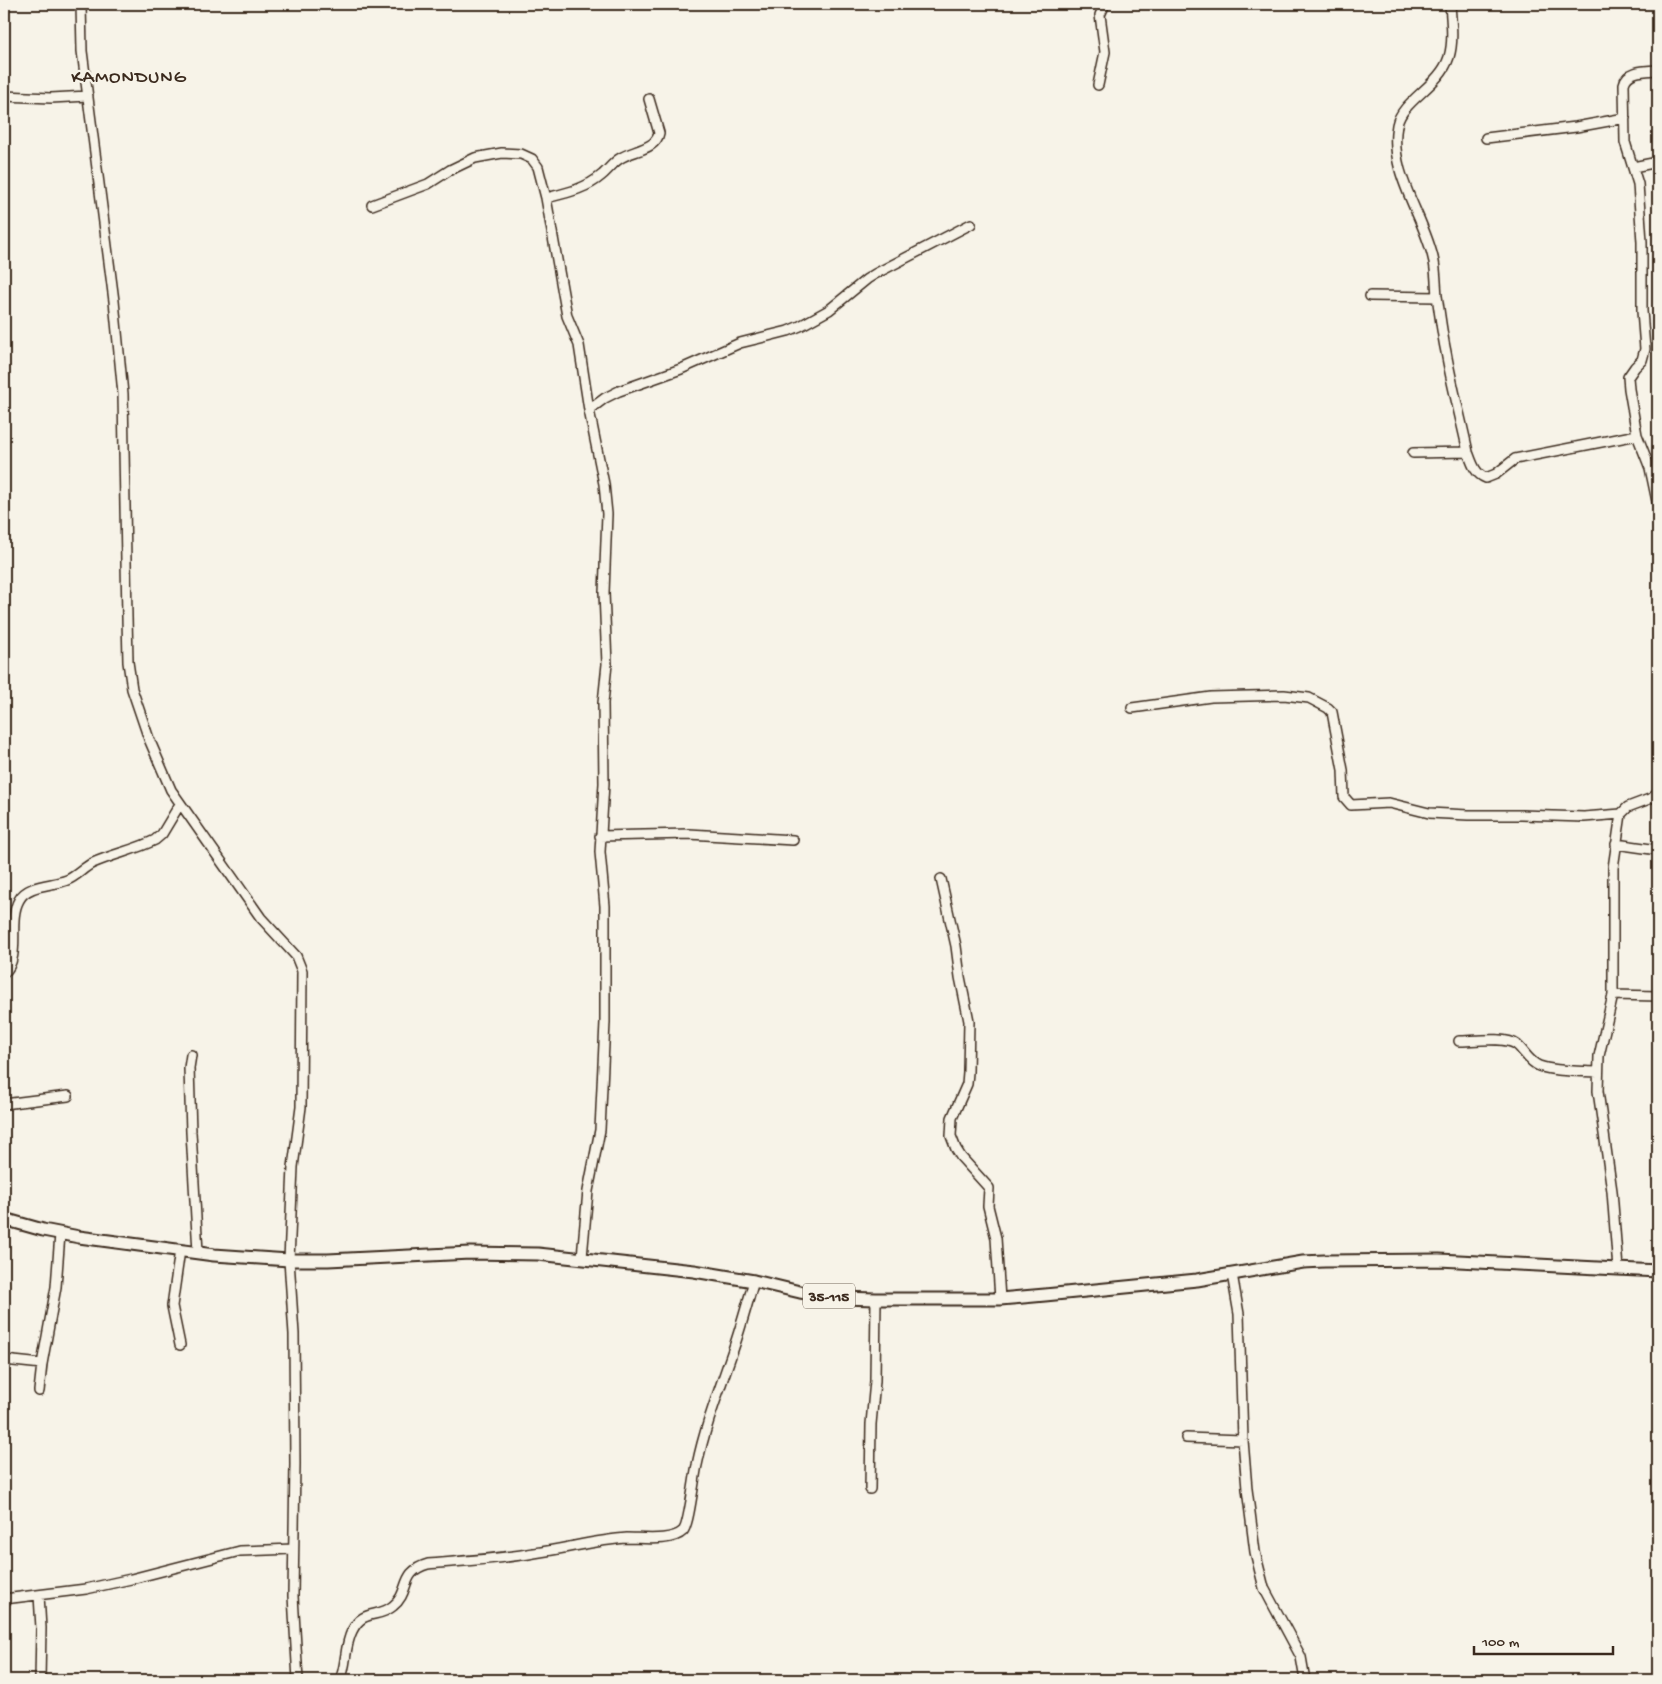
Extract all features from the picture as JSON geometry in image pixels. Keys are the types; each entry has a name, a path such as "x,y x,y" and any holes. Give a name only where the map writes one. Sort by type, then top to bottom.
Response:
{"main road":[{"name":"35-115","path":"4,1219 60,1234 100,1241 289,1260 351,1260 494,1252 582,1258 694,1271 841,1298 1000,1299 1167,1284 1303,1262 1324,1261 1439,1260 1658,1271"}],"street":[{"path":"81,4 82,51 124,394 126,590 130,677 137,706 157,760 171,790 261,918 296,956 301,965 303,982 302,1108 294,1167 289,1260 294,1334 293,1596 298,1680"},
{"path":"1098,84 1105,52 1100,15 1105,4"},
{"path":"1450,4 1450,56 1443,70 1428,88 1406,107 1397,123 1396,143 1403,180 1428,239 1434,263 1446,352 1468,452 1477,473 1486,478 1496,474 1515,459 1637,435"},
{"path":"1658,70 1630,74 1626,79 1625,118 1625,142 1638,184 1645,349 1642,360 1628,377 1629,389 1637,435 1650,468 1658,506"},
{"path":"4,96 51,98 88,96"},
{"path":"546,198 584,187 602,175 619,159 652,145 658,139 659,133 648,99"},
{"path":"1486,138 1576,127 1625,118"},
{"path":"372,205 428,184 450,170 475,158 502,153 521,154 532,159 538,167 546,198 567,316 579,345 589,410 604,484 607,514 604,593 607,664 603,703 604,783 600,836 606,928 601,1117 599,1142 588,1191 582,1258"},
{"path":"1633,167 1658,162"},
{"path":"589,410 618,391 681,369 740,343 800,326 829,310 867,278 971,224"},
{"path":"1370,296 1438,297"},
{"path":"1413,453 1468,452"},
{"path":"1132,708 1211,697 1284,695 1309,698 1332,712 1343,770 1343,791 1346,802 1350,805 1389,803 1429,813 1468,816 1584,816 1621,814"},
{"path":"1618,1269 1612,1190 1599,1099 1598,1072 1600,1045 1613,995 1613,868 1621,814 1628,807 1652,798 1658,793"},
{"path":"4,973 10,966 13,956 15,908 24,892 68,880 92,864 155,840 162,834 180,804"},
{"path":"600,836 689,834 793,840"},
{"path":"1616,844 1658,850"},
{"path":"941,879 956,946 969,1021 968,1072 966,1084 952,1118 952,1136 961,1157 989,1188 988,1206 996,1238 1000,1299"},
{"path":"1613,995 1658,996"},
{"path":"1459,1041 1504,1040 1518,1046 1528,1060 1538,1065 1547,1068 1598,1072"},
{"path":"191,1055 191,1132 198,1252"},
{"path":"4,1104 68,1096"},
{"path":"39,1391 56,1287 60,1234"},
{"path":"180,1250 172,1306 180,1344"},
{"path":"1232,1274 1239,1314 1242,1440 1259,1571 1270,1600 1301,1657 1305,1680"},
{"path":"340,1680 344,1672 350,1633 355,1625 367,1615 386,1611 393,1606 402,1595 410,1574 420,1566 536,1553 591,1542 629,1538 668,1538 684,1530 688,1523 692,1489 703,1439 754,1281"},
{"path":"870,1489 871,1424 876,1382 876,1299"},
{"path":"4,1360 42,1364"},
{"path":"1186,1438 1242,1440"},
{"path":"4,1599 86,1588 131,1579 240,1551 294,1549"},
{"path":"39,1595 41,1628 40,1680"}],"district":[{"name":"KAMONDUNG","path":"129,75"}]}
